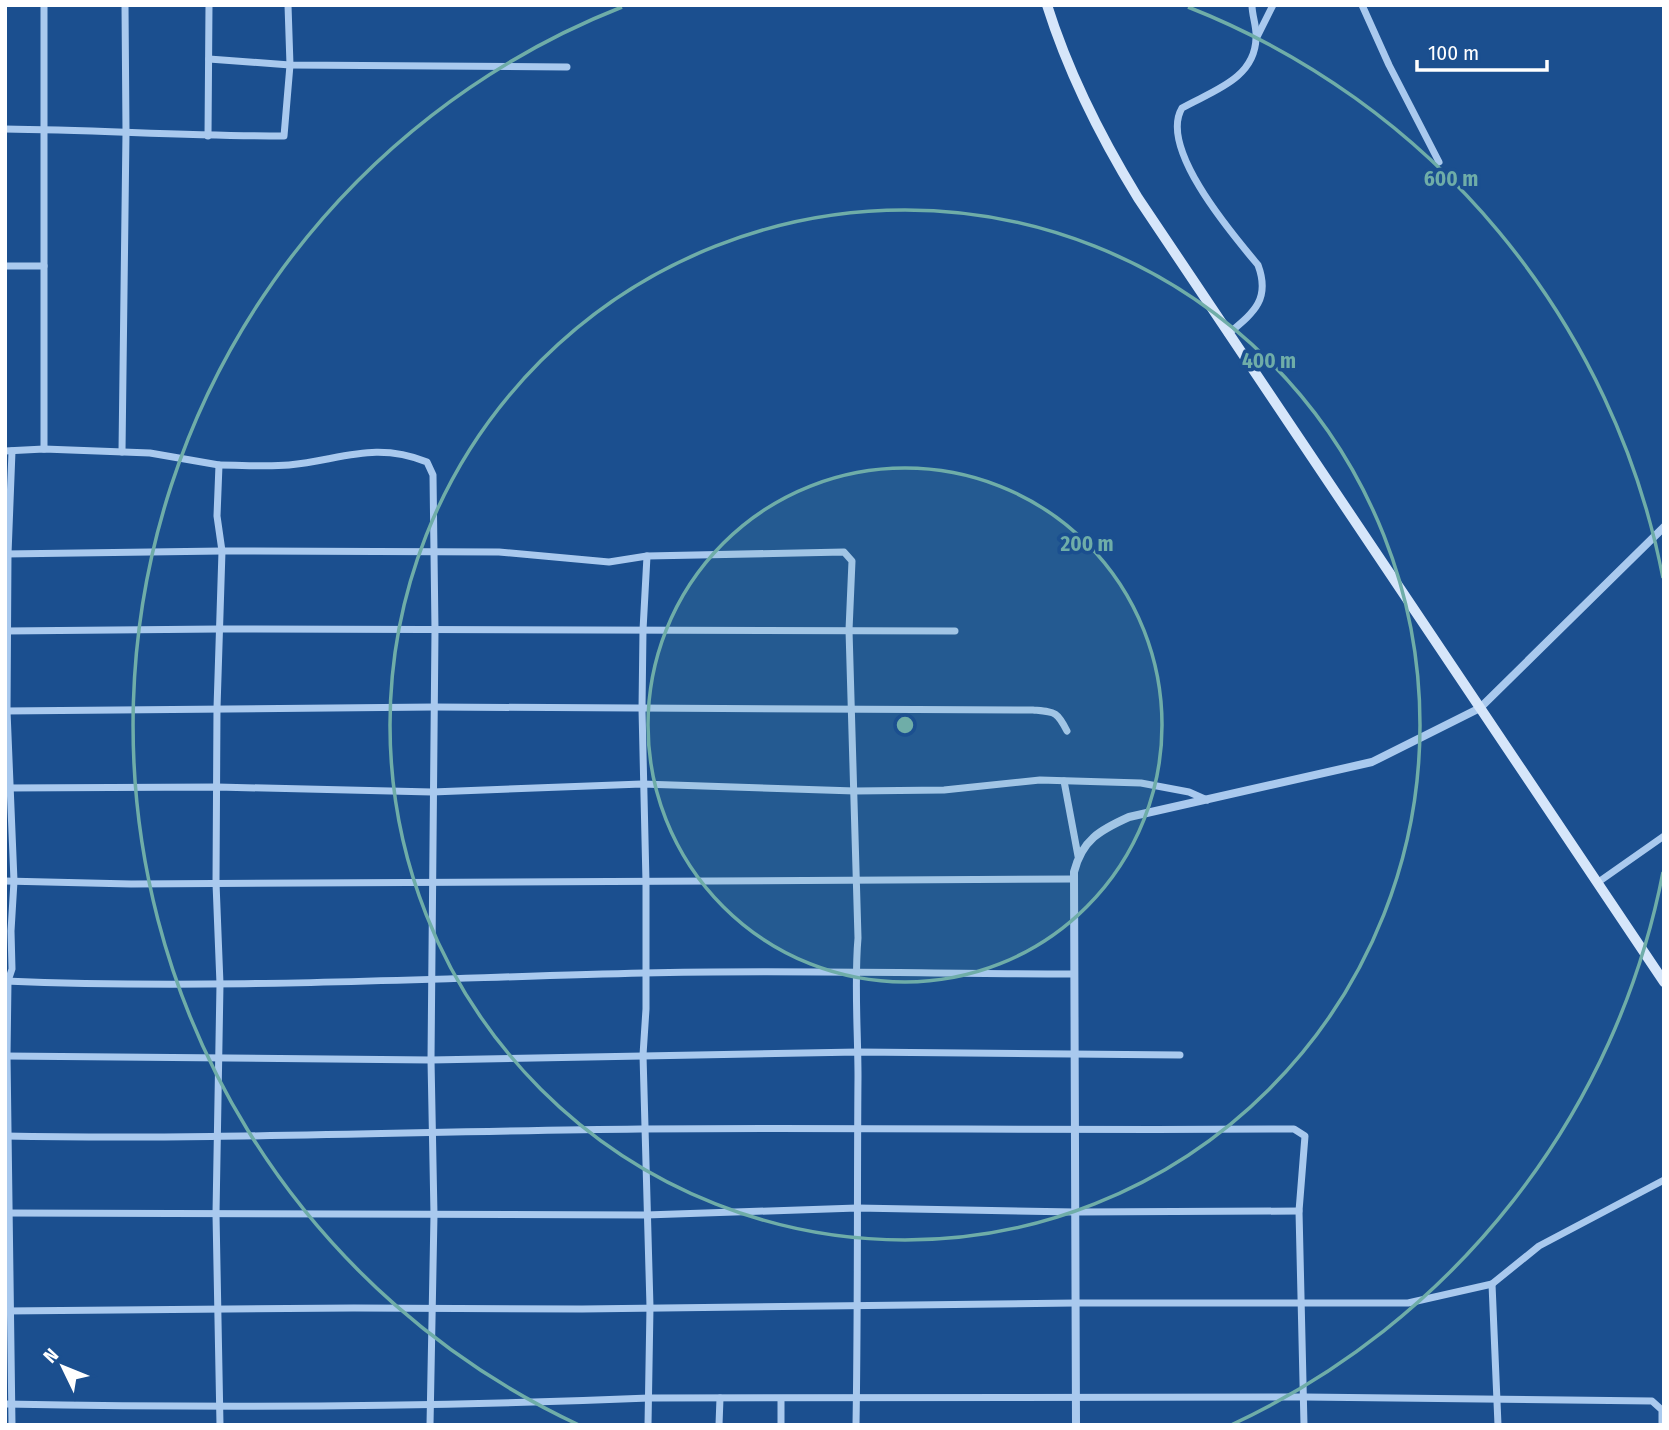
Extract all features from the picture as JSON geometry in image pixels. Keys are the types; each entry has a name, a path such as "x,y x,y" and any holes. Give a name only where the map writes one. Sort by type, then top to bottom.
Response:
{"main road":[{"path":"1047,5 1060,49 1079,93 1110,152 1228,334 1664,982"}],"street":[{"path":"44,5 44,449"},
{"path":"122,452 125,5"},
{"path":"208,136 209,5"},
{"path":"5,129 284,136 290,65 288,5"},
{"path":"1252,5 1256,38"},
{"path":"1228,334 1255,311 1262,294 1262,275 1258,265 1202,192 1186,160 1179,140 1177,122 1182,108 1242,74 1250,62 1256,38 1273,5"},
{"path":"1362,5 1389,65 1439,162"},
{"path":"209,59 290,65 567,67"},
{"path":"5,266 44,266"},
{"path":"12,1425 7,1311 6,1056 6,981 12,969 6,711 9,451 44,449 150,453 219,465 289,465 369,451 411,456 427,462 433,475 435,630 430,1060 434,1215 430,1425"},
{"path":"219,465 218,516 222,551 217,708 216,883 220,984 216,1214 219,1425"},
{"path":"1076,1425 1073,879 1078,856 1088,841 1129,817 1371,762 1480,708 1664,527"},
{"path":"6,554 222,551 499,552 610,562 648,556 844,552 852,561 849,630 858,938 855,974 859,1306 856,1425"},
{"path":"648,556 642,709 646,882 646,973 642,1055 650,1307 648,1425"},
{"path":"6,631 956,631"},
{"path":"6,711 434,707 805,710 851,708 1054,712 1067,731"},
{"path":"8,788 217,787 432,792 642,784 855,791 944,790 1040,780 1141,783 1189,792 1207,800"},
{"path":"1064,781 1078,856"},
{"path":"1597,883 1664,836"},
{"path":"9,881 131,884 1073,879"},
{"path":"6,981 33,984 220,984 431,981 646,973 1074,974"},
{"path":"6,1056 430,1060 858,1052 1180,1055"},
{"path":"7,1136 218,1136 643,1129 1294,1129 1305,1136 1299,1211 1304,1425"},
{"path":"7,1311 1408,1303 1492,1284 1539,1246 1664,1180"},
{"path":"7,1213 646,1215 857,1208 1075,1212 1299,1211"},
{"path":"1492,1284 1498,1425"},
{"path":"9,1404 219,1407 649,1398 1498,1398 1652,1401 1662,1410 1662,1425"},
{"path":"719,1425 720,1398"},
{"path":"781,1399 781,1425"}]}
